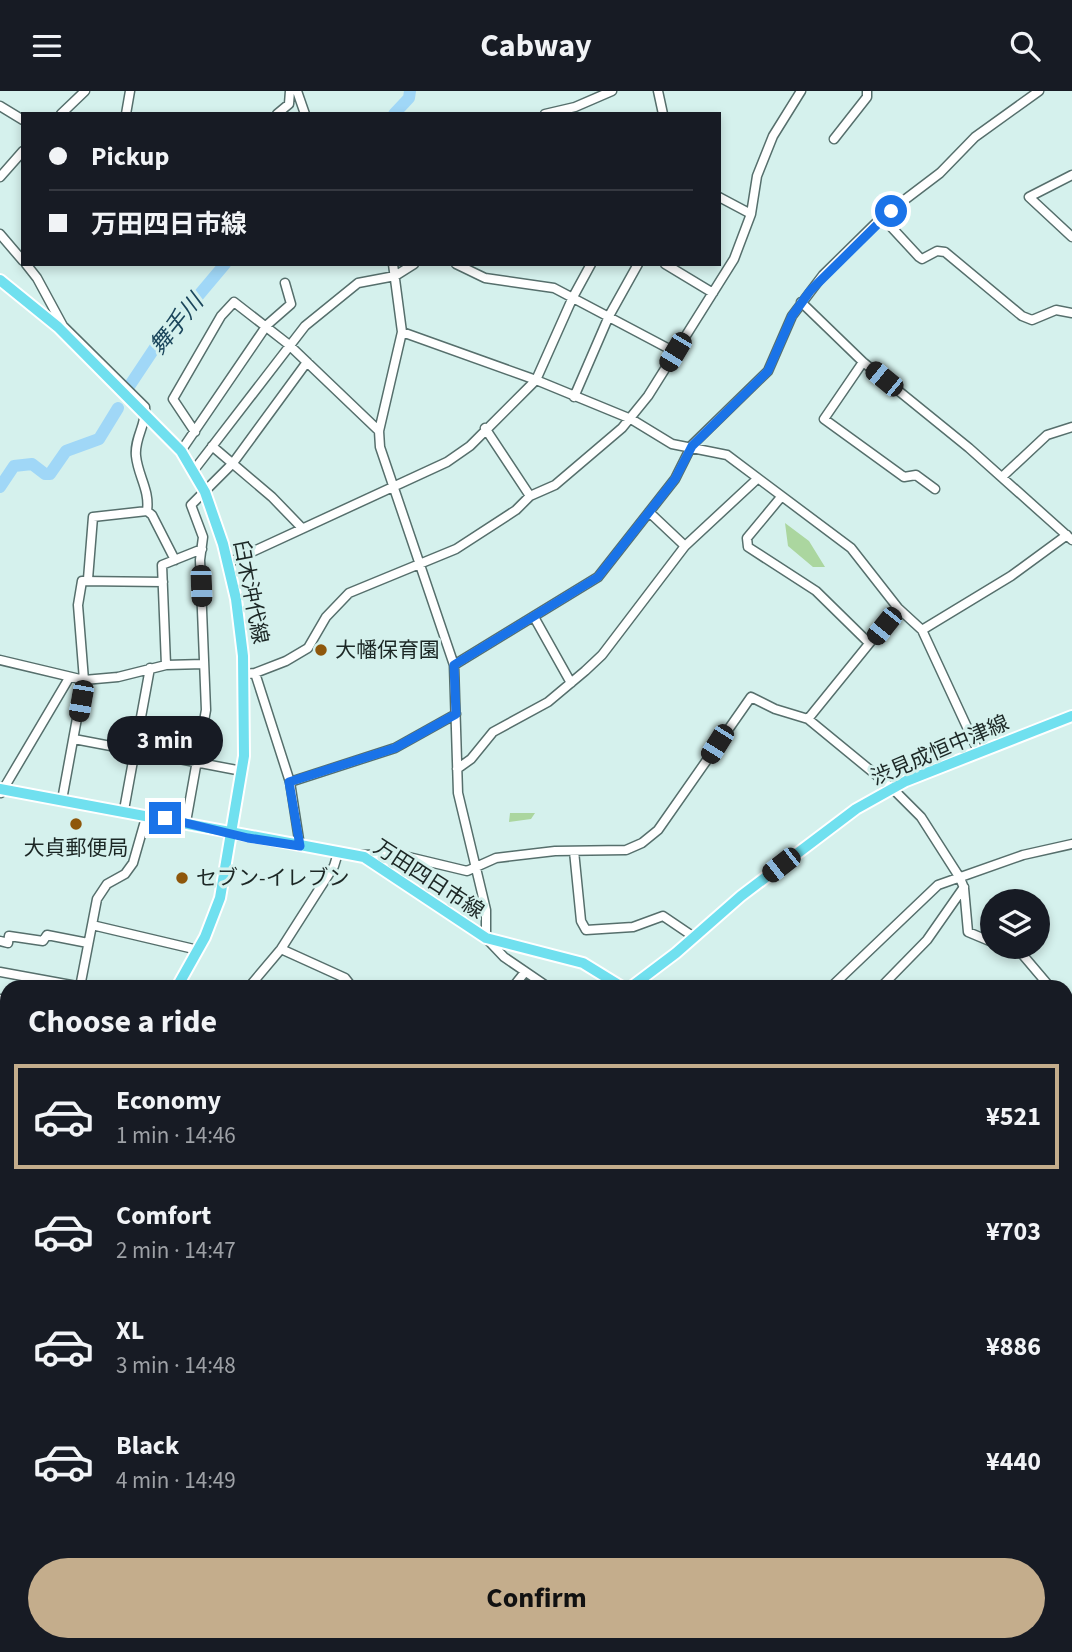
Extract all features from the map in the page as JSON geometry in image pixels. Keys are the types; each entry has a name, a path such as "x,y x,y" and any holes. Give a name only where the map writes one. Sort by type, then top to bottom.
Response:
{"main road":[{"name":"臼木沖代線","path":"2,284 53,322 181,451 205,492 228,563 250,674 246,738 232,834 219,898 198,950 181,980"},
{"name":"渋見成恒中津線","path":"640,980 836,823 892,788 1072,716"},
{"name":"万田四日市線","path":"1,791 147,814 232,834 358,855 386,870 447,915 486,938 574,960 595,968 612,980"}],"street":[{"path":"63,112 85,91"},
{"path":"126,112 130,91"},
{"path":"279,112 289,104 290,91"},
{"path":"297,91 304,112"},
{"path":"554,112 575,107 612,91"},
{"path":"658,91 663,112"},
{"path":"300,846 289,782 250,674 308,648 326,617 349,593 456,549 516,510 530,496 555,485 631,419 734,259 751,214 757,176 773,136 801,91"},
{"path":"834,139 867,97 867,91"},
{"path":"454,665 598,577 675,479 692,446 768,371 801,302 823,275 882,217 923,187 975,137 1039,91"},
{"path":"0,106 21,119"},
{"path":"0,177 21,153"},
{"path":"1072,175 1029,197 1072,237"},
{"path":"721,198 751,214"},
{"path":"882,217 919,257 922,259 937,251 945,252 1022,316 1032,320 1055,310 1072,313"},
{"path":"0,234 21,259"},
{"path":"27,266 37,278 58,320 144,405 146,413 136,435 136,456 147,490 147,511 175,560"},
{"path":"393,266 401,332 379,431 384,463 454,665 458,793 478,867 486,910 486,938 537,980"},
{"path":"194,470 288,344 324,308 358,283 395,276 411,266"},
{"path":"460,266 485,278 554,288 675,352"},
{"path":"228,563 453,458 536,380 590,266"},
{"path":"574,397 608,316 637,266"},
{"path":"668,266 713,293"},
{"path":"181,451 267,325 291,304 285,283"},
{"path":"801,302 863,362 1002,477 1070,538 922,630"},
{"path":"195,432 173,399 228,305 239,304 288,344 379,431"},
{"path":"401,332 536,380 631,419 672,443 727,455 756,480 851,548 898,608 922,630 979,753"},
{"path":"186,823 206,710 203,537 191,505 233,463 307,362"},
{"path":"863,362 824,419 904,477 916,475 935,489"},
{"path":"1002,477 1047,435 1072,427"},
{"path":"485,428 530,496"},
{"path":"212,446 301,527"},
{"path":"457,769 471,759 493,732 548,702 602,655 685,545 756,480"},
{"path":"781,497 747,538 748,547 816,591 869,643"},
{"path":"88,579 93,517 147,511"},
{"path":"649,512 685,545"},
{"path":"166,665 162,565 202,549"},
{"path":"62,800 84,680 78,605 82,581 163,582"},
{"path":"808,719 898,608"},
{"path":"534,617 572,683"},
{"path":"0,660 84,680 118,677 166,665 204,664"},
{"path":"124,810 150,668"},
{"path":"1,791 68,678"},
{"path":"358,855 396,854 467,871 496,858 574,851 626,850 642,843 658,830 751,697 775,709 808,719 892,788 921,817 962,883 968,932 980,937"},
{"path":"289,782 395,748 456,714"},
{"path":"74,739 135,753 242,771"},
{"path":"82,980 100,891 125,874 134,863 147,814"},
{"path":"838,980 938,885 962,883 1023,855 1072,844"},
{"path":"574,851 581,921 586,930 634,927 663,916 694,937"},
{"path":"255,980 281,949 334,866 338,853"},
{"path":"888,980 933,933 962,883"},
{"path":"92,925 198,950"},
{"path":"0,941 8,943 9,936 43,941 47,935 88,943"},
{"path":"281,949 347,980"},
{"path":"1026,959 1044,980"},
{"path":"0,972 43,980"},
{"path":"519,980 525,972"}],"green space":[{"path":"785,523 809,541 825,567 813,567 788,546"},
{"path":"510,813 535,813 531,819 509,822"}],"waterway":[{"name":"舞手川","path":"396,112 409,98 410,91"},
{"name":"舞手川","path":"130,385 156,346 223,266"},
{"name":"舞手川","path":"0,487 14,466 32,464 45,474 50,474 66,451 99,439 118,408"}],"place":[{"name":"大幡保育園","path":"321,650"},
{"name":"大貞郵便局","path":"76,824"},
{"name":"セブン-イレブン","path":"182,878"}],"route":[{"path":"165,818 248,838 300,846 289,782 395,748 456,714 454,665 484,650 598,577 675,479 692,446 768,371 801,302 823,275 891,211"}]}
